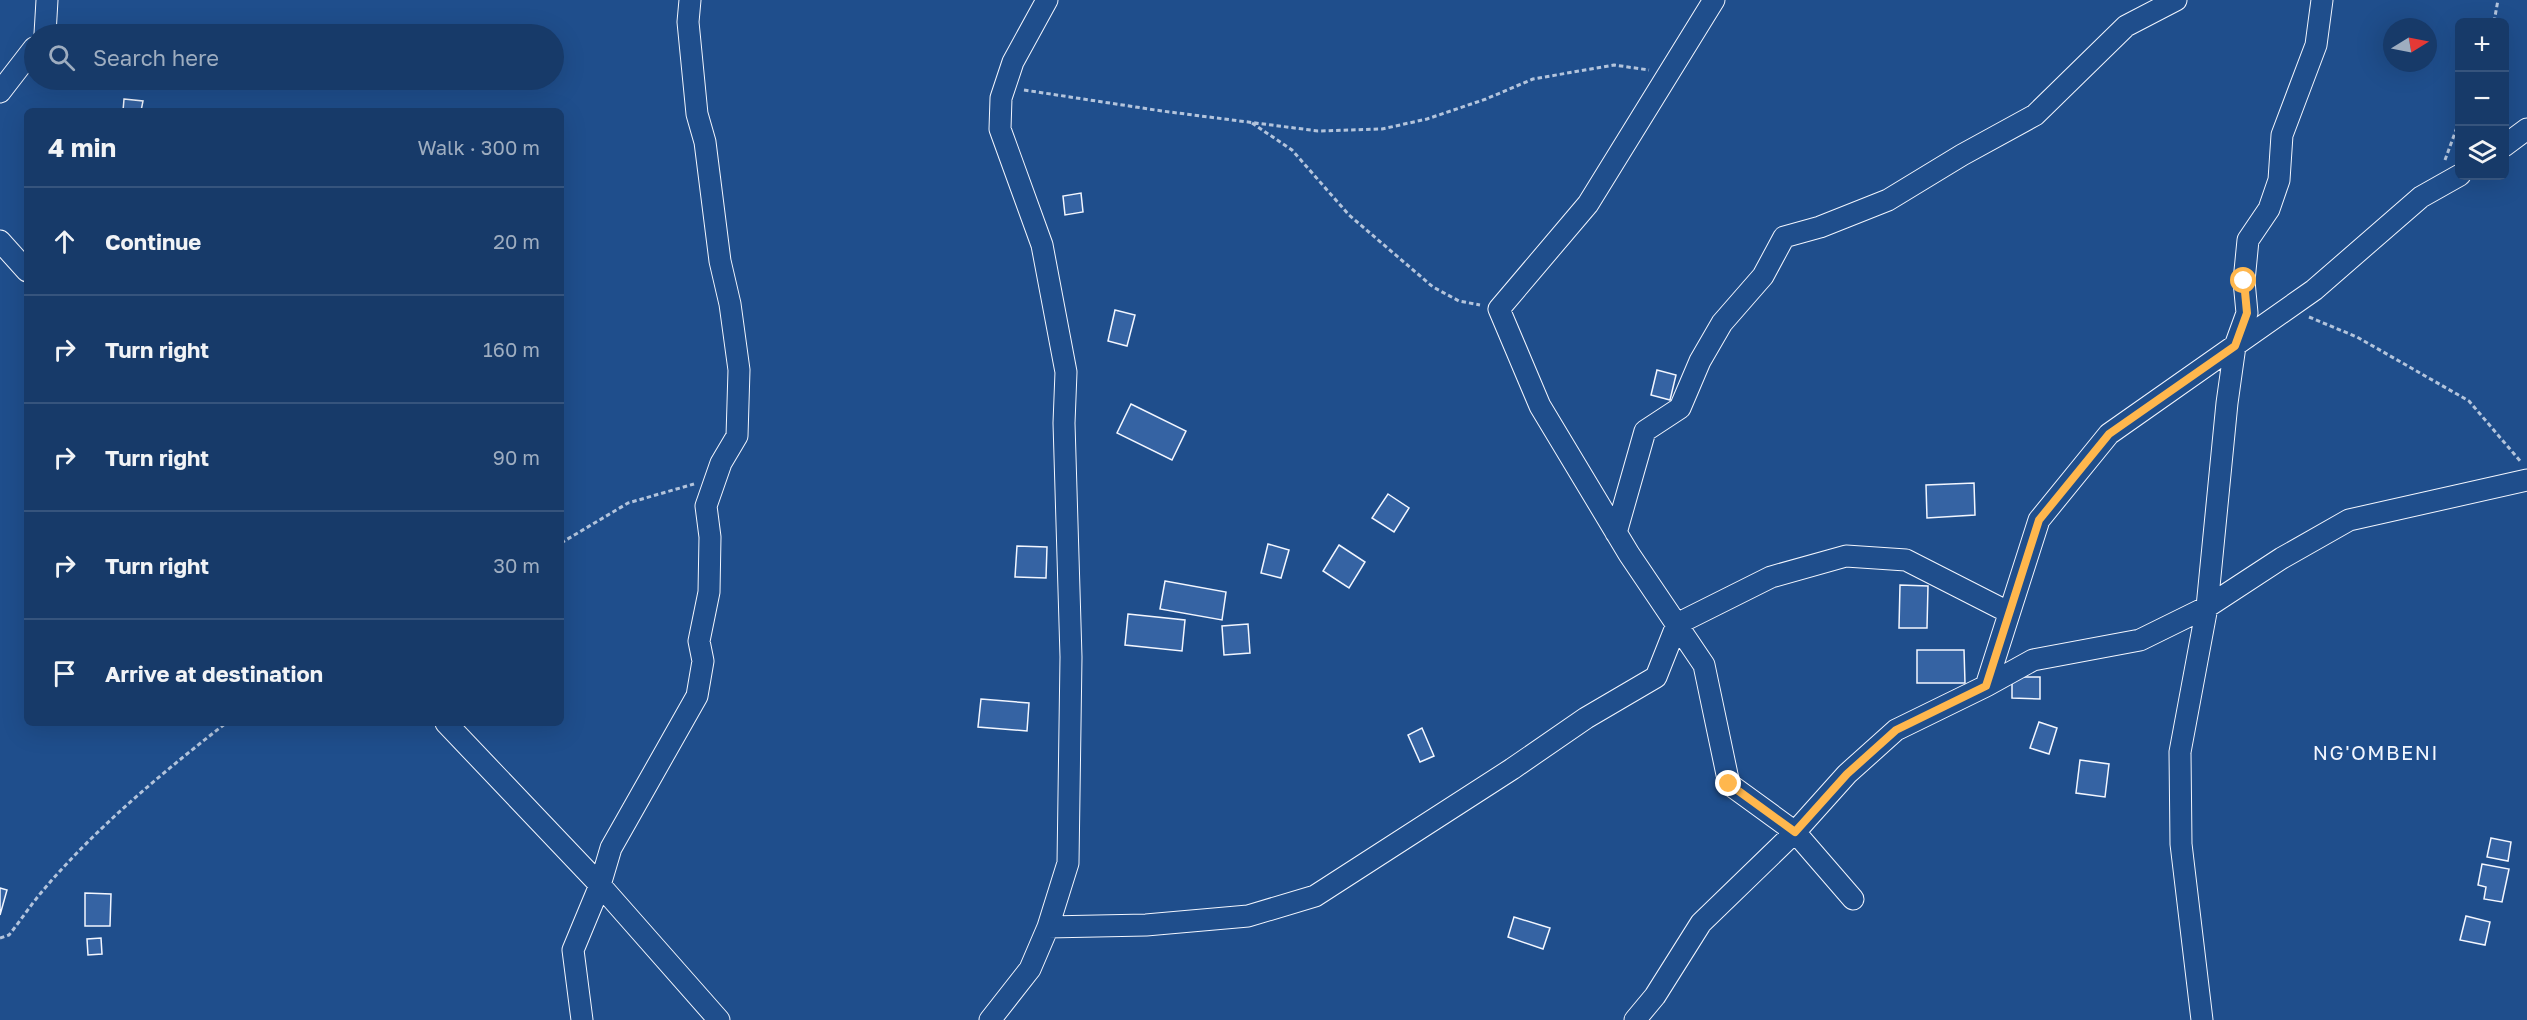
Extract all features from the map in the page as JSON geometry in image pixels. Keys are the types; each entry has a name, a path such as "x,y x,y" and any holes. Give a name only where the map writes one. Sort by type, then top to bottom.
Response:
{"street":[{"path":"46,24 47,0"},
{"path":"582,1020 573,950 600,885 611,848 697,696 703,661 699,641 709,592 710,537 706,506 721,463 737,436 739,370 730,304 720,261 705,142 697,114 688,22 690,0"},
{"path":"990,1020 1030,969 1048,927 1068,863 1071,657 1064,423 1066,372 1042,245 1000,129 1001,98 1013,62 1047,0"},
{"path":"1714,0 1588,204 1499,309 1540,406 1616,533 1704,665 1729,784 1795,832 1853,899"},
{"path":"1616,533 1645,431 1680,408 1700,361 1722,323 1763,276 1784,237 1820,227 1888,200 1962,155 2035,115 2126,26 2176,0"},
{"path":"2202,1020 2181,844 2180,752 2207,607 2227,403 2235,346 2247,313 2244,281 2248,240 2269,209 2279,180 2282,135 2316,45 2322,0"},
{"path":"0,92 24,61"},
{"path":"2509,143 2527,129"},
{"path":"1986,686 2039,520 2109,434 2314,290 2421,197 2455,178"},
{"path":"0,241 24,268"},
{"path":"1635,1020 1655,996 1701,923 1795,832 1847,774 1896,730 2033,660 2140,640 2207,607 2282,558 2349,520 2527,480"},
{"path":"1048,927 1146,925 1248,916 1315,896 1512,769 1586,718 1656,677 1677,624 1771,577 1846,556 1906,560 2008,612"},
{"path":"449,726 600,885 719,1020"}],"path":[{"path":"2495,18 2498,0"},
{"path":"1005,87 1162,111 1318,130 1382,129 1426,119 1486,99 1533,79 1614,65 1669,74"},
{"path":"1250,122 1292,150 1349,215 1433,288 1459,301 1499,309"},
{"path":"2435,189 2458,126"},
{"path":"2288,309 2357,338 2469,401 2527,468"},
{"path":"564,541 628,503 716,478"},
{"path":"0,938 9,936 45,888 87,844 190,751 222,726"}],"building":[{"path":"124,99 143,101 142,108 123,108"},
{"path":"1081,193 1083,212 1065,215 1063,196"},
{"path":"1115,310 1135,315 1127,346 1108,341"},
{"path":"1657,370 1676,375 1670,400 1651,395"},
{"path":"1131,404 1186,431 1172,460 1117,433"},
{"path":"1974,483 1975,515 1927,518 1926,485"},
{"path":"1388,494 1409,508 1394,532 1372,518"},
{"path":"1268,544 1289,550 1281,578 1261,573"},
{"path":"1339,545 1365,562 1349,588 1323,571"},
{"path":"1017,546 1047,547 1046,578 1015,577"},
{"path":"1165,581 1226,592 1222,620 1160,609"},
{"path":"1900,585 1928,586 1927,628 1899,628"},
{"path":"1128,614 1185,620 1182,651 1125,645"},
{"path":"1248,624 1250,653 1224,655 1222,626"},
{"path":"1917,650 1964,650 1965,683 1917,683"},
{"path":"2012,677 2040,677 2040,699 2012,698"},
{"path":"981,699 1029,703 1027,731 978,727"},
{"path":"2039,722 2057,728 2049,754 2030,748"},
{"path":"1422,728 1434,756 1420,762 1408,735"},
{"path":"2080,760 2109,764 2105,797 2076,793"},
{"path":"2491,838 2511,842 2508,861 2487,857"},
{"path":"2482,864 2509,869 2502,902 2484,899 2486,887 2478,885"},
{"path":"0,888 7,890 0,915"},
{"path":"85,893 111,894 110,926 85,926"},
{"path":"2466,916 2490,922 2485,945 2460,940"},
{"path":"1514,917 1550,928 1543,949 1508,937"},
{"path":"101,938 102,954 88,955 87,939"}],"district":[{"name":"NG'OMBENI","path":"2376,752"}],"route":[{"path":"1729,784 1795,832 1847,774 1896,730 1986,686 2039,520 2109,434 2235,346 2247,313 2244,281"}]}
